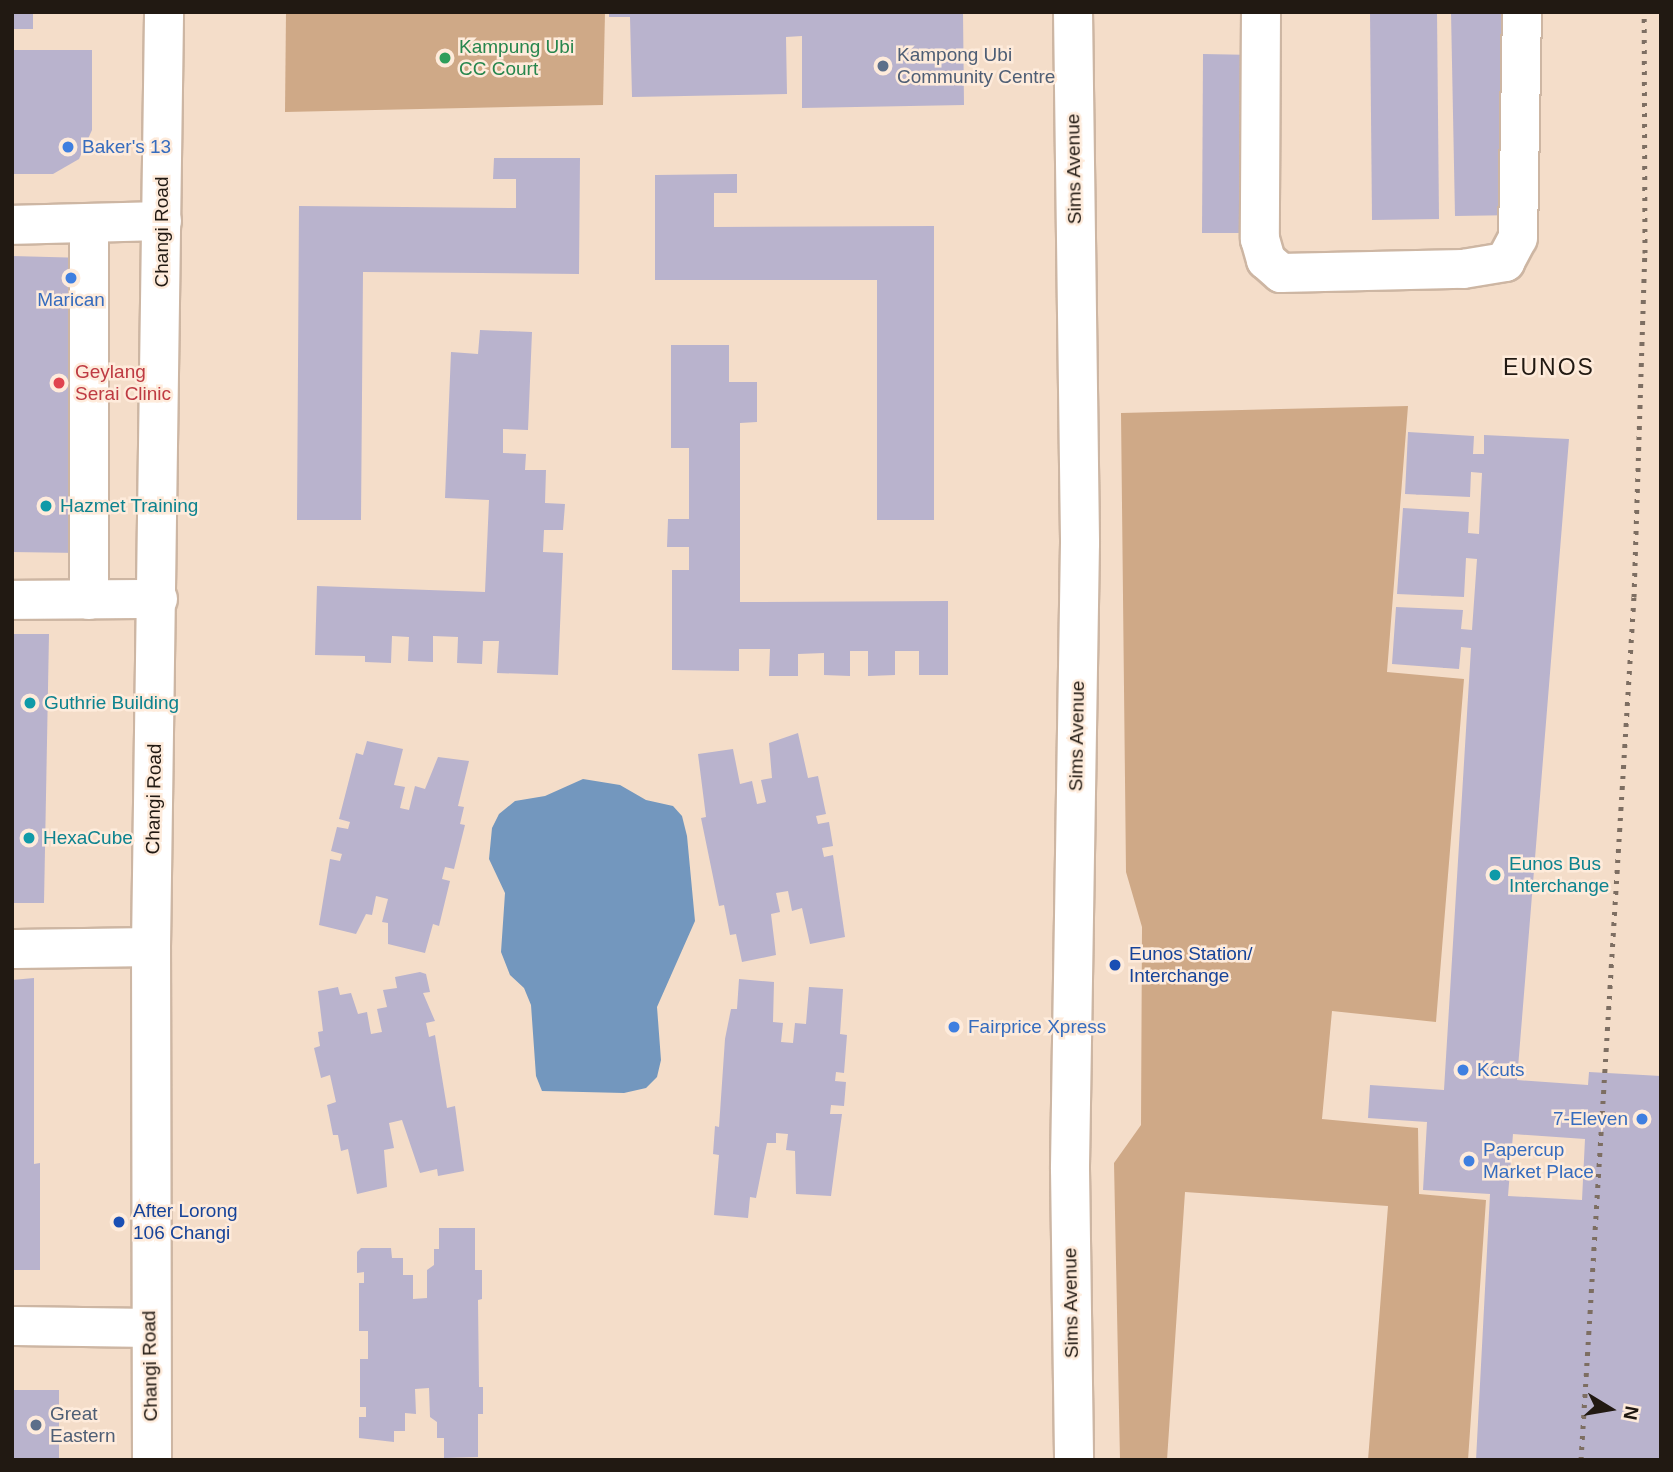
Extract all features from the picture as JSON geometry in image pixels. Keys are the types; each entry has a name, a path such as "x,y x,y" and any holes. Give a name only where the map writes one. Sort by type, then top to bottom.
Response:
{"main road":[{"name":"Changi Road","path":"152,1460 149,1328 150,947 158,599 164,12"},
{"name":"Sims Avenue","path":"1073,12 1080,543 1070,1170 1074,1460"},
{"path":"1261,12 1260,239 1266,260 1281,273 1463,269 1505,262 1518,238 1522,12"},
{"path":"12,225 162,221"},
{"path":"89,224 89,600"},
{"path":"12,600 158,599"},
{"path":"12,949 150,947"},
{"path":"12,1326 149,1328"}],"shaded area":[{"name":"Kampung Ubi CC Court","path":"286,12 605,12 603,105 285,112"},
{"path":"1408,406 1387,672 1464,679 1436,1022 1332,1011 1322,1119 1418,1128 1419,1194 1486,1200 1468,1460 1368,1460 1388,1206 1185,1192 1167,1460 1120,1460 1114,1163 1141,1125 1142,927 1126,872 1121,413"}],"water":[{"path":"583,779 620,785 646,800 673,806 682,816 687,836 695,921 657,1007 661,1060 657,1077 646,1088 624,1093 542,1091 536,1076 531,1005 524,988 510,975 501,952 505,893 489,859 492,828 499,814 515,801 545,796"}],"building":[{"path":"12,12 33,12 33,29 12,29"},
{"name":"Kampong Ubi Community Centre","path":"609,12 963,12 964,105 802,108 802,36 786,37 787,94 632,97 630,17 609,17"},
{"path":"1370,12 1437,12 1439,219 1372,220"},
{"path":"1451,12 1515,12 1519,215 1455,216"},
{"path":"12,50 92,50 92,130 79,159 53,174 12,174"},
{"path":"1203,54 1256,55 1255,233 1202,233"},
{"path":"494,158 580,158 579,274 363,272 361,520 297,520 299,206 516,208 516,179 493,179"},
{"path":"737,174 737,193 714,193 714,227 934,226 934,520 877,520 877,280 655,280 655,175"},
{"path":"12,256 86,258 79,553 12,552"},
{"path":"480,330 532,332 528,430 503,429 503,453 526,454 525,470 546,470 545,503 565,504 563,530 544,530 543,552 563,553 558,675 497,673 499,641 483,641 482,664 457,663 458,637 433,636 433,662 408,661 409,637 392,636 391,663 365,662 365,656 315,655 317,586 485,592 489,500 445,498 451,352 478,354"},
{"path":"671,345 729,345 729,382 757,382 757,422 740,423 740,602 948,601 948,675 919,675 919,651 895,651 895,675 868,676 868,651 850,651 850,676 824,675 824,653 798,654 798,676 769,676 770,649 739,649 739,671 672,670 672,570 689,570 689,547 667,547 668,519 689,519 689,448 671,448"},
{"path":"1408,432 1474,436 1473,454 1484,454 1484,435 1569,439 1517,1080 1588,1085 1589,1072 1661,1076 1661,1460 1476,1460 1490,1194 1423,1190 1427,1122 1368,1118 1370,1085 1444,1090 1471,648 1461,647 1459,669 1392,664 1396,607 1463,610 1461,629 1472,630 1477,559 1466,558 1464,597 1397,594 1403,508 1469,512 1468,533 1479,534 1482,473 1471,472 1470,497 1405,494","holes":["1513,1134 1585,1139 1582,1200 1508,1196"]},
{"path":"12,634 49,634 44,903 12,903"},
{"path":"798,733 808,778 818,776 826,814 816,816 818,824 829,822 833,846 822,848 824,857 833,855 845,937 810,944 802,908 792,911 788,891 776,893 780,912 771,914 776,955 742,962 736,934 730,935 724,905 719,906 701,818 706,817 698,754 733,749 740,784 752,781 757,804 766,802 761,780 772,778 769,743"},
{"path":"367,741 403,749 394,785 405,787 400,808 409,810 415,786 425,789 438,757 469,761 458,806 464,807 460,824 465,825 454,869 445,867 442,879 450,881 439,926 433,924 425,953 388,944 388,923 382,922 388,899 376,896 372,915 366,914 356,934 319,925 330,859 340,861 342,854 331,851 337,827 348,829 350,822 339,819 356,753 363,755"},
{"path":"420,972 426,974 430,992 423,993 435,1021 426,1023 429,1037 435,1035 447,1108 455,1106 464,1171 438,1176 437,1169 420,1173 402,1120 389,1123 394,1148 384,1150 387,1187 357,1194 348,1149 341,1151 338,1135 333,1135 327,1105 336,1102 330,1075 321,1078 314,1048 320,1046 318,1032 323,1031 318,991 338,987 340,995 351,993 358,1014 367,1012 371,1034 382,1032 377,1009 387,1007 383,990 397,988 395,977"},
{"path":"34,978 34,1164 40,1163 40,1270 12,1270 12,980"},
{"path":"739,979 774,982 773,1022 783,1023 781,1042 793,1043 795,1023 806,1024 809,987 843,989 840,1034 847,1035 844,1073 836,1072 835,1081 846,1082 844,1106 831,1105 830,1114 842,1114 831,1196 796,1194 795,1151 786,1150 788,1134 776,1133 776,1143 767,1143 756,1198 750,1197 748,1218 714,1215 719,1155 713,1154 715,1126 719,1127 725,1039 731,1009 737,1009"},
{"path":"439,1228 475,1228 475,1270 482,1270 482,1299 478,1300 479,1387 483,1387 483,1414 478,1414 478,1457 444,1458 444,1438 437,1438 437,1422 430,1417 429,1388 415,1389 416,1414 405,1413 405,1431 394,1431 394,1442 359,1438 359,1417 366,1417 366,1407 360,1407 360,1359 368,1359 368,1331 359,1331 359,1283 364,1283 364,1272 357,1273 357,1252 361,1248 391,1248 392,1258 403,1258 403,1275 413,1275 413,1299 427,1298 427,1270 434,1265 434,1249 439,1249"},
{"name":"Great Eastern","path":"12,1390 59,1390 59,1460 12,1460"}],"railway":[{"path":"1581,1460 1634,597 1645,253 1644,12"}],"place":[{"name":"Kampung Ubi CC Court","path":"445,58"},
{"name":"Kampong Ubi Community Centre","path":"883,66"},
{"name":"Baker's 13","path":"68,147"},
{"name":"Marican","path":"71,278"},
{"name":"Geylang Serai Clinic","path":"59,383"},
{"name":"Hazmet Training","path":"46,506"},
{"name":"Guthrie Building","path":"30,703"},
{"name":"HexaCube","path":"29,838"},
{"name":"Eunos Bus Interchange","path":"1495,875"},
{"name":"Eunos Station/ Interchange","path":"1115,965"},
{"name":"Fairprice Xpress","path":"954,1027"},
{"name":"Kcuts","path":"1463,1070"},
{"name":"7-Eleven","path":"1642,1119"},
{"name":"Papercup Market Place","path":"1469,1161"},
{"name":"After Lorong 106 Changi","path":"119,1222"},
{"name":"Great Eastern","path":"36,1425"}],"district":[{"name":"EUNOS","path":"1549,367"}]}
